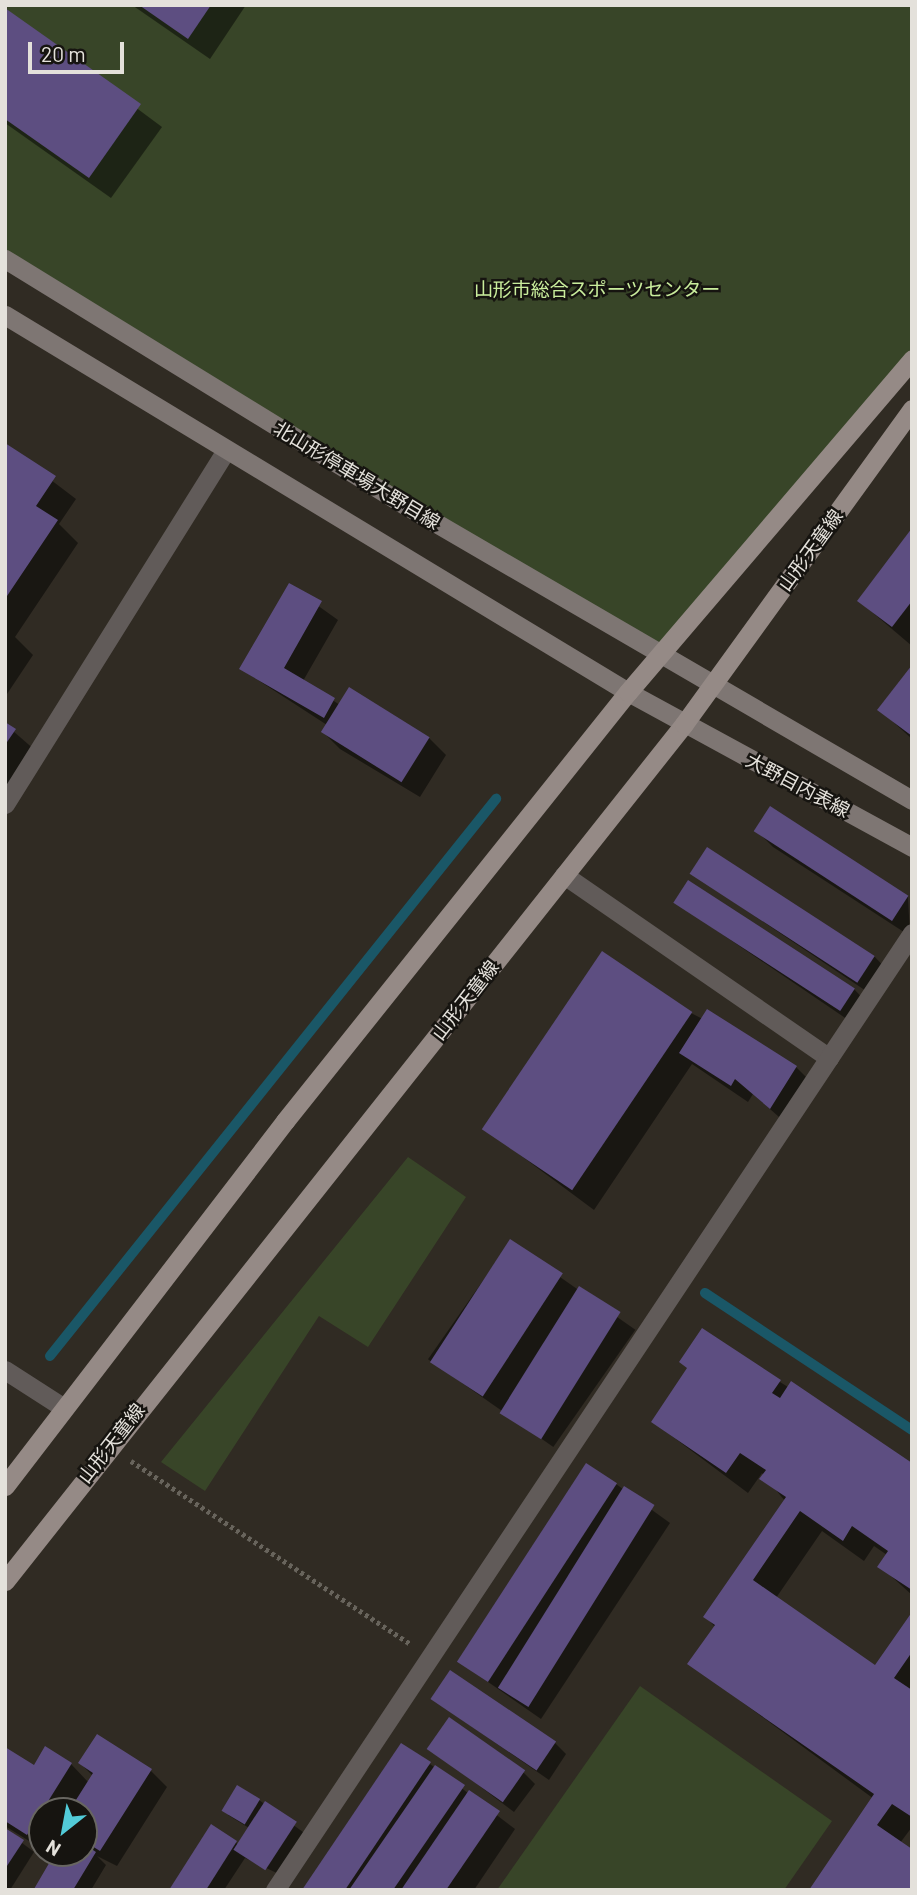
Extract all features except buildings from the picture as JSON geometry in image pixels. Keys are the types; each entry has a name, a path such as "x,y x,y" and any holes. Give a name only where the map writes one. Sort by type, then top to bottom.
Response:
{"main road":[{"name":"北山形停車場大野目線","path":"5,259 710,687"},
{"path":"5,315 225,452 684,724"},
{"path":"5,1486 61,1406 628,692 912,359"},
{"name":"山形天童線","path":"5,1581 108,1446 684,724 912,410"},
{"path":"710,687 912,800"},
{"name":"大野目内表線","path":"684,724 912,847"}],"street":[{"path":"5,804 225,452"},
{"path":"564,875 829,1058"},
{"path":"275,1890 829,1058 908,946"},
{"path":"5,1370 61,1406"}],"path":[{"path":"108,1446 429,1656"}],"green space":[{"name":"山形市総合スポーツセンター","path":"5,5 912,5 912,359 660,655 5,259"},
{"path":"408,1157 466,1197 368,1347 319,1316 205,1491 161,1462"},
{"path":"640,1686 832,1821 784,1890 497,1890"}],"waterway":[{"path":"50,1356 496,799"},
{"path":"705,1293 912,1430"}]}
